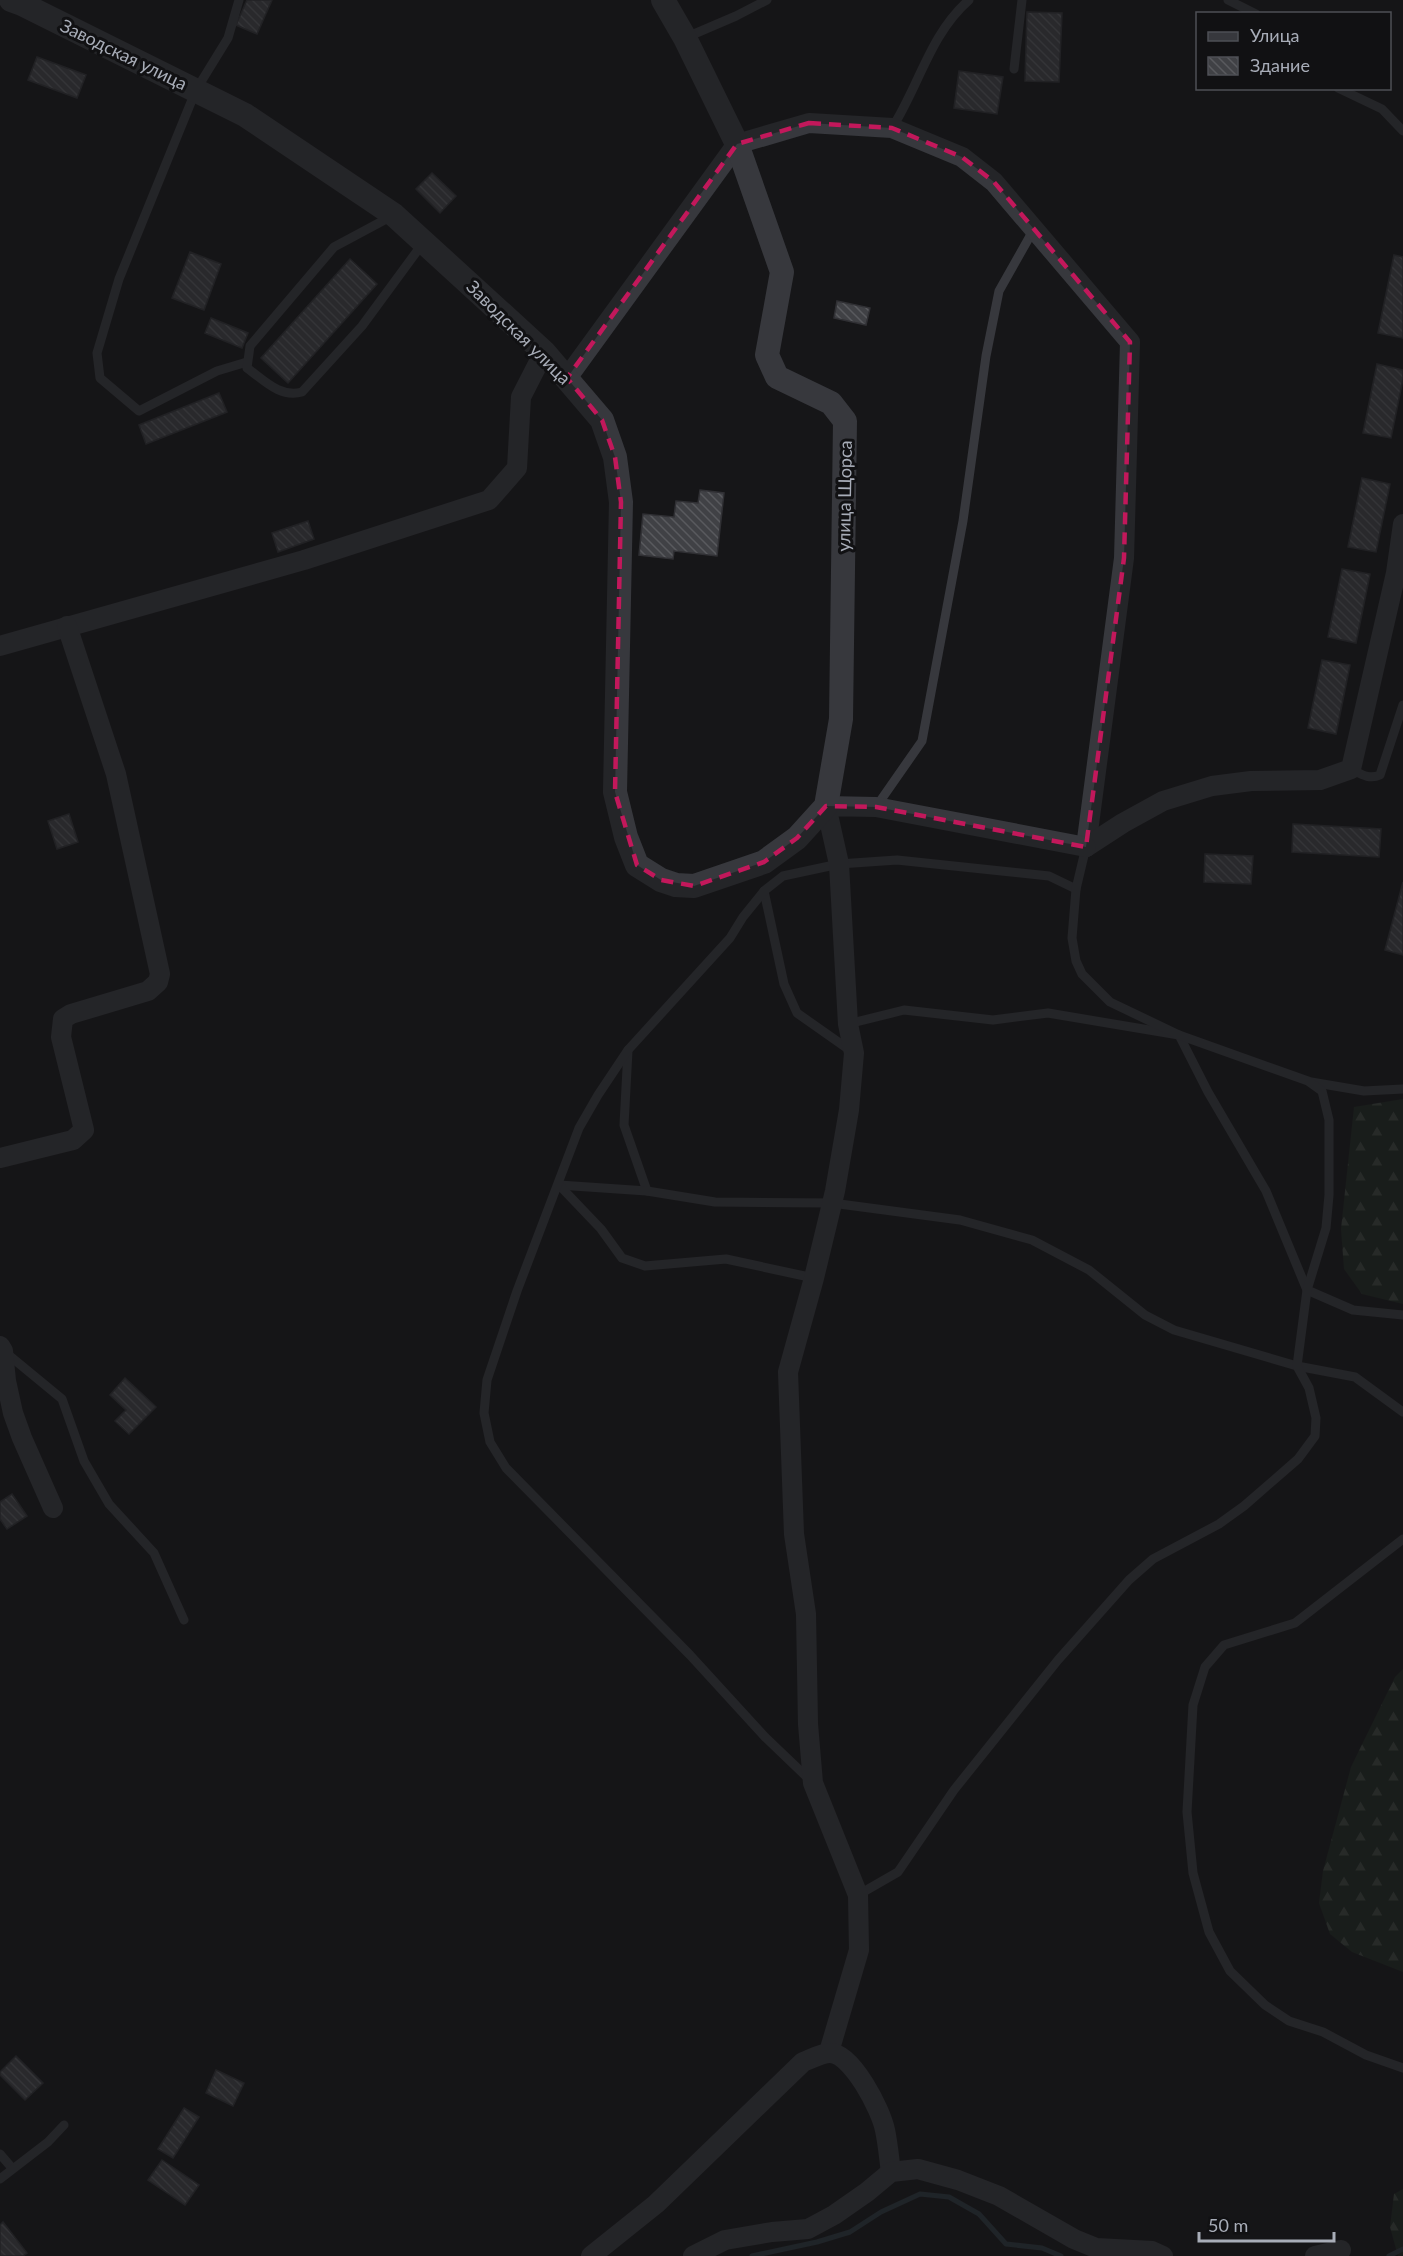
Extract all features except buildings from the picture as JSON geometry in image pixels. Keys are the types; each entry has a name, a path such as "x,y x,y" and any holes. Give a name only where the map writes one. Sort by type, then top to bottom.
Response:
{"street":[{"name":"Заводская улица","path":"10,0 245,115 394,215 544,352 602,420 615,458 621,502 615,792 626,837 637,865 662,880 676,885 694,886 764,862 797,838 826,806"},
{"name":"улица Щорса","path":"663,0 685,38 737,144 782,272 767,355 777,377 831,403 845,421 841,719 826,806"},
{"path":"567,378 737,144 810,123 892,128 962,157 994,182 1130,342 1124,558 1086,848"},
{"path":"0,646 304,560 489,500 517,468 521,397 544,352"},
{"path":"829,2052 859,1950 858,1895 813,1783 808,1724 806,1614 795,1534 788,1372 832,1203 849,1110 854,1053 848,1024 839,864 826,806 876,807 1086,848 1123,823 1163,801 1212,786 1251,781 1320,780 1351,769 1396,573 1403,524"},
{"path":"0,1158 73,1140 80,1135 84,1130 61,1037 63,1019 71,1014 148,991 158,982 160,974 116,774 67,626"},
{"path":"2,1348 13,1413 53,1508"},
{"path":"591,2256 656,2204 803,2062 829,2052 843,2056 873,2100 885,2128 891,2172"},
{"path":"693,2256 724,2240 808,2229 834,2215 891,2172 918,2169 958,2180 999,2196 1074,2239 1096,2247 1152,2252 1163,2256"},
{"path":"1315,2256 1341,2250"}],"lane":[{"path":"238,0 228,39 196,90 119,279 97,353 100,378 138,411 218,371 247,362"},
{"path":"685,38 767,0"},
{"path":"892,128 903,112 923,63 955,12 969,0"},
{"path":"1014,69 1022,0"},
{"path":"1228,0 1252,12"},
{"path":"1342,90 1382,109 1403,131"},
{"path":"394,215 334,247 250,346 247,368 282,393 292,395 302,392 362,326 424,241"},
{"path":"876,807 922,741 963,521 986,356 999,291 1035,230"},
{"path":"1351,769 1365,776 1380,775 1403,705"},
{"path":"1086,848 1076,889 1072,938 1076,961 1082,974 1110,1002 1179,1035 1308,1082 1364,1091 1403,1089"},
{"path":"813,1783 765,1737 690,1655 506,1468 490,1442 484,1413 487,1380 517,1291 579,1128 628,1050 730,938 743,916 764,891 783,876 839,864 897,861 1049,876 1076,889"},
{"path":"764,891 784,984 797,1014 854,1053"},
{"path":"848,1024 904,1010 993,1020 1048,1013 1179,1035"},
{"path":"1179,1035 1208,1092 1266,1191 1307,1290 1353,1310 1403,1315"},
{"path":"628,1050 624,1125 647,1191"},
{"path":"858,1895 898,1872 969,1772 1058,1660 1129,1580 1153,1559 1228,1518 1298,1459 1316,1436 1316,1418 1309,1388 1297,1366 1307,1290 1326,1228 1331,1159 1329,1120 1322,1091 1308,1082"},
{"path":"559,1185 647,1191 715,1202 832,1203 960,1220 1032,1240 1089,1270 1145,1315 1174,1330 1297,1366 1355,1377 1403,1412"},
{"path":"559,1185 601,1229 622,1258 645,1266 726,1259 814,1278"},
{"path":"2,1348 62,1399 84,1461 109,1504 154,1553 184,1620"},
{"path":"1403,1539 1295,1623 1224,1645 1205,1667 1193,1705 1187,1812 1193,1873 1206,1922 1230,1971 1265,2005 1289,2021 1323,2032 1366,2055 1403,2068"},
{"path":"0,2180 12,2168 48,2142 64,2125"},
{"path":"0,2154 12,2168"}],"highlighted area":[{"path":"809,123 892,128 962,157 994,182 1130,342 1124,558 1086,847 876,807 826,806 797,838 764,862 694,886 661,880 637,865 615,792 621,502 615,457 602,420 567,378 737,144"}],"green space":[{"path":"1403,1099 1403,1304 1362,1294 1344,1269 1341,1229 1354,1107"},
{"path":"1403,1669 1403,1972 1352,1952 1330,1934 1319,1903 1323,1871 1351,1767 1395,1677"},
{"path":"1403,2189 1403,2256 1398,2256 1390,2227 1394,2194"}],"waterway":[{"path":"752,2256 817,2242 850,2232 881,2212 920,2194 949,2197 979,2214 1006,2244 1042,2248 1061,2256"},
{"path":"1389,2256 1403,2249"}]}
